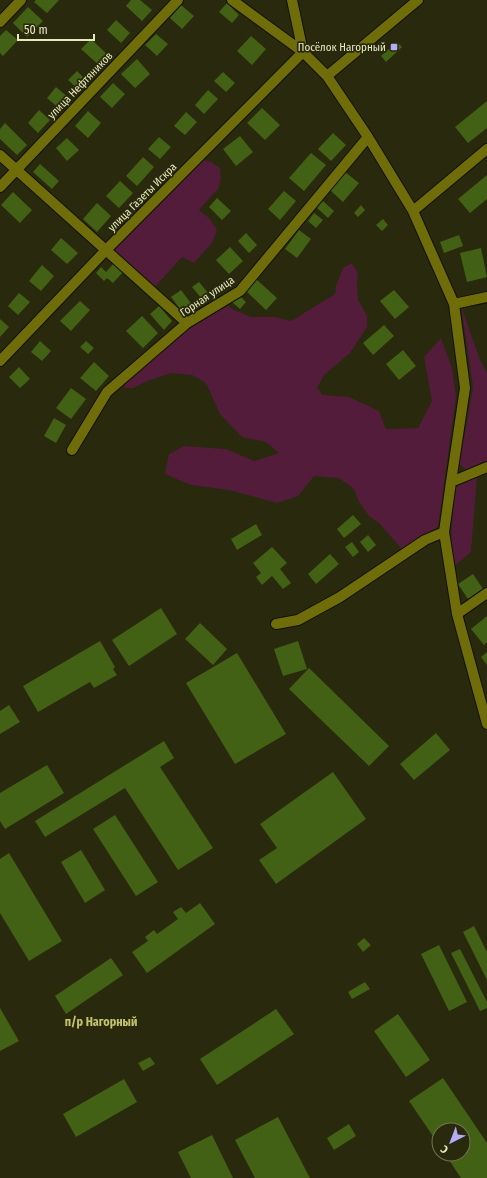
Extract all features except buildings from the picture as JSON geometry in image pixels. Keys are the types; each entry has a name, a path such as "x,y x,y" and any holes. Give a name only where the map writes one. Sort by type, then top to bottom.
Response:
{"street":[{"path":"0,22 22,0"},
{"name":"улица Нефтяников","path":"0,187 178,0"},
{"path":"232,0 303,52 327,76 368,137 413,210 454,304 465,388 444,532 457,614 487,724"},
{"path":"292,0 303,52"},
{"path":"327,76 418,0"},
{"name":"улица Газеты Искра","path":"0,361 106,250 303,52"},
{"name":"Горная улица","path":"72,450 107,392 187,323 240,291 368,137"},
{"path":"413,210 487,149"},
{"path":"0,155 187,323"},
{"path":"454,304 487,297"},
{"path":"451,482 487,467"},
{"path":"276,624 298,620 340,597 425,540 444,532"},
{"path":"457,614 487,593"}],"shaded area":[{"path":"203,160 211,162 220,168 221,180 218,189 199,210 209,218 217,230 212,243 194,263 182,257 154,288 113,252 142,219"},
{"path":"352,263 358,273 358,300 367,316 367,327 350,353 324,375 317,388 323,395 349,397 379,411 386,429 418,428 432,401 424,357 441,338 452,368 456,397 438,527 402,549 379,523 369,516 359,502 354,489 339,478 314,476 298,496 277,503 229,490 191,485 165,474 169,454 184,446 226,449 254,461 279,453 266,442 242,437 220,414 207,385 192,375 171,373 133,388 124,388 127,378 190,326 224,302 232,309 251,317 275,317 291,321 335,294 336,286 343,268"},
{"path":"461,306 480,360 487,373 487,465 471,474 458,463 457,459 464,438 473,387"},
{"path":"477,477 471,552 453,567 451,542 454,488 459,482"}],"place":[{"name":"Посёлок Нагорный","path":"394,47"}],"district":[{"name":"п/р Нагорный","path":"101,1022"}]}
